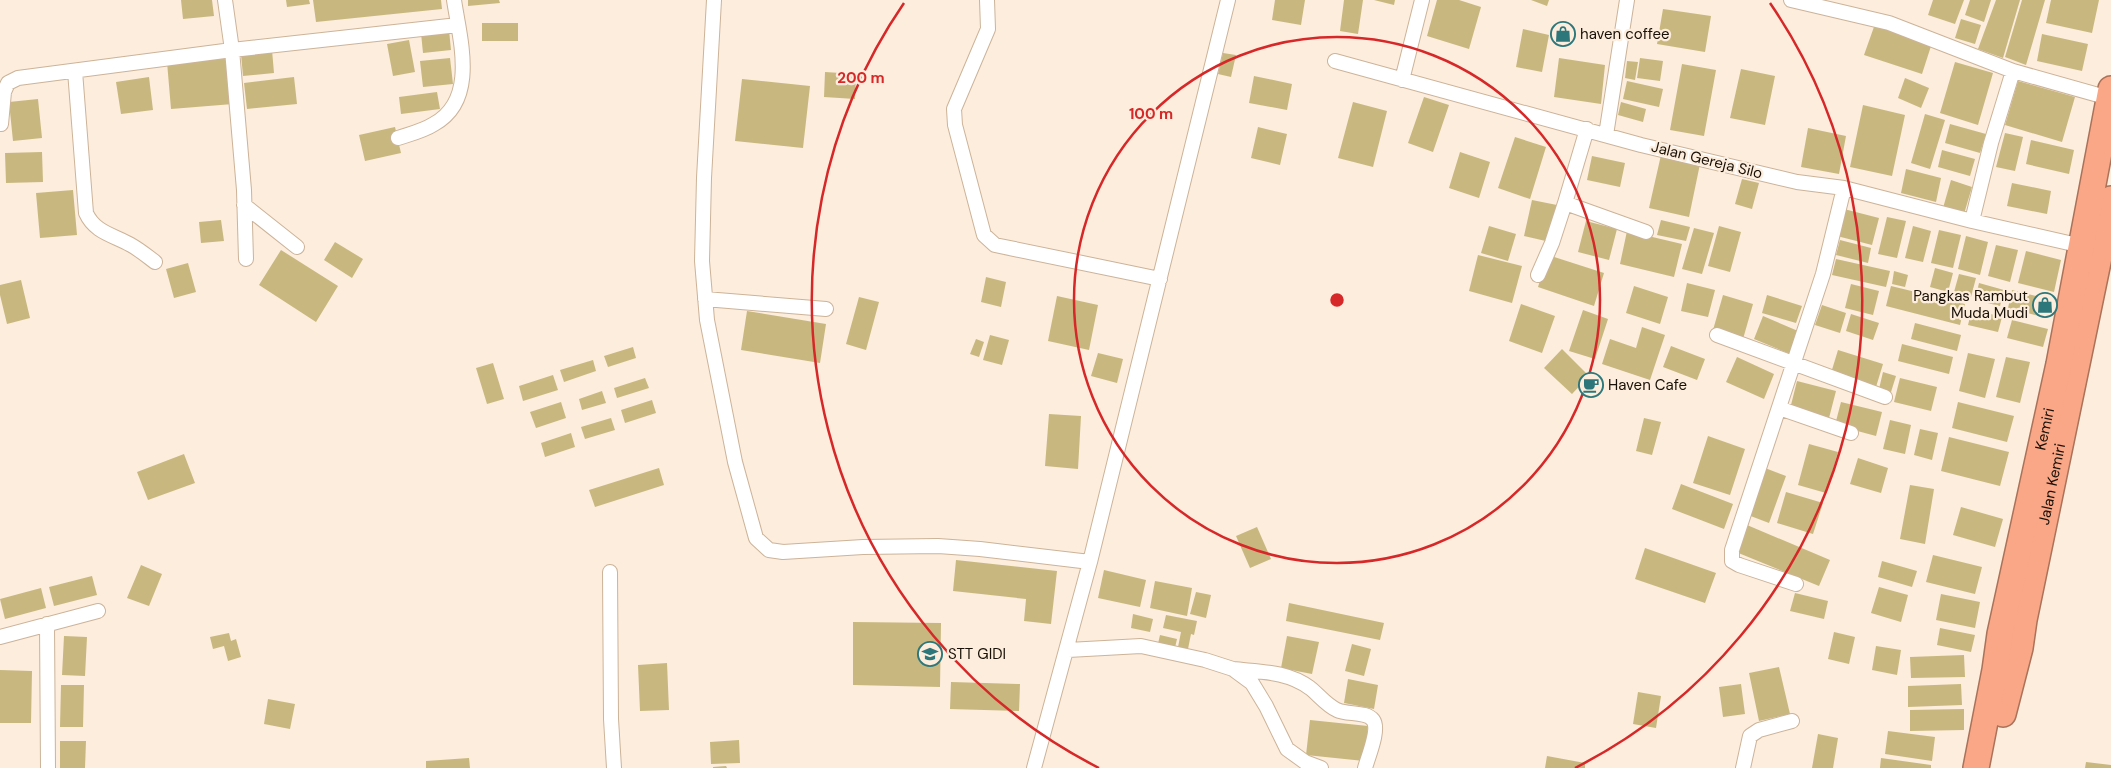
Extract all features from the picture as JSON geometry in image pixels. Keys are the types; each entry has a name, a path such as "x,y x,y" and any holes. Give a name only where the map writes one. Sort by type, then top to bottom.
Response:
{"highway":[{"name":"Kemiri","path":"1976,768 2000,634 2054,389 2110,94"},
{"name":"Jalan Kemiri","path":"1991,768 2020,648 2024,620 2111,199"}],"street":[{"path":"225,0 232,50 242,165 246,259"},
{"path":"398,138 436,124 457,102 462,91 463,77 454,0"},
{"path":"714,0 704,178 702,262 707,320 735,462 756,538 769,550 783,552 864,547 938,546 1090,562"},
{"path":"987,0 988,29 984,43 954,109 955,125 984,234 995,245 1160,279"},
{"path":"1034,768 1068,650 1095,545 1228,0"},
{"path":"1402,80 1422,0"},
{"path":"1606,135 1627,0"},
{"path":"1791,0 1889,23 2013,71 2110,94"},
{"path":"0,124 4,92 8,83 18,78 232,50 458,26"},
{"name":"Jalan Gereja Silo","path":"1335,61 1606,135 1797,182 1844,188 1972,221 2082,246"},
{"path":"75,71 86,214 96,228 132,245 155,262"},
{"path":"1972,221 2013,71"},
{"path":"1538,274 1552,243 1587,129"},
{"path":"1796,584 1739,565 1732,561 1732,550 1795,364 1823,274 1844,188"},
{"path":"1565,203 1646,232"},
{"path":"244,205 297,247"},
{"path":"705,299 826,309"},
{"path":"1717,335 1885,397"},
{"path":"1779,408 1851,433"},
{"path":"610,572 611,719 614,768"},
{"path":"0,637 98,611"},
{"path":"46,624 48,768"},
{"path":"1068,650 1141,646 1205,660 1233,669 1275,672 1288,676 1310,689 1336,710 1347,714 1367,716 1374,721 1376,731 1365,768"},
{"path":"1233,669 1252,683 1266,706 1287,749 1305,762 1321,768"},
{"path":"1743,768 1750,736 1759,730 1792,721"}],"building":[{"path":"181,0 212,0 214,16 183,19"},
{"path":"286,0 309,0 310,4 287,7"},
{"path":"313,0 441,0 442,9 316,22"},
{"path":"468,0 499,0 500,3 468,6"},
{"path":"1275,0 1305,0 1301,25 1272,20"},
{"path":"1344,0 1363,0 1358,34 1340,31"},
{"path":"1374,0 1395,0 1394,5"},
{"path":"1437,0 1459,0 1481,7 1469,49 1427,36"},
{"path":"1531,0 1549,0 1547,6"},
{"path":"1933,0 1964,0 1955,24 1928,15"},
{"path":"1970,0 1991,0 1984,22 1965,15"},
{"path":"1996,0 2020,0 2003,58 1978,49"},
{"path":"2022,0 2045,0 2026,65 2005,57"},
{"path":"2051,0 2099,0 2092,33 2046,23"},
{"path":"1663,9 1711,16 1705,52 1657,44"},
{"path":"1961,19 1981,25 1975,44 1955,38"},
{"path":"482,23 518,23 518,41 482,41"},
{"path":"1875,24 1932,43 1922,74 1864,55"},
{"path":"1523,29 1549,35 1542,72 1516,67"},
{"path":"449,30 451,50 423,53 421,33"},
{"path":"2042,34 2088,44 2082,71 2037,61"},
{"path":"409,40 415,72 393,76 387,44"},
{"path":"272,50 274,73 243,76 241,54"},
{"path":"1223,53 1236,55 1231,77 1218,74"},
{"path":"229,57 233,104 171,109 167,62"},
{"path":"450,58 453,84 423,87 420,61"},
{"path":"1559,58 1605,65 1601,104 1554,97"},
{"path":"1640,58 1663,61 1660,81 1637,78"},
{"path":"1627,61 1638,62 1635,80 1625,78"},
{"path":"1955,62 1993,73 1978,125 1940,113"},
{"path":"1682,64 1716,70 1704,136 1670,130"},
{"path":"1741,69 1775,76 1765,125 1730,118"},
{"path":"825,72 856,74 855,99 824,97"},
{"path":"1254,76 1292,84 1287,110 1249,103"},
{"path":"149,77 153,110 121,114 116,82"},
{"path":"294,77 297,104 247,109 244,83"},
{"path":"1905,78 1929,88 1921,108 1898,98"},
{"path":"742,79 810,86 803,148 735,141"},
{"path":"1627,81 1663,89 1659,107 1623,99"},
{"path":"2018,81 2075,97 2062,142 2005,125"},
{"path":"437,92 440,109 401,114 399,97"},
{"path":"1424,97 1449,105 1433,152 1408,143"},
{"path":"38,99 42,138 13,141 9,102"},
{"path":"1353,102 1387,111 1373,167 1338,158"},
{"path":"1621,102 1646,109 1643,122 1618,115"},
{"path":"1863,105 1905,115 1892,176 1850,167"},
{"path":"1925,114 1945,120 1930,169 1911,163"},
{"path":"1950,124 1986,134 1980,153 1945,143"},
{"path":"395,127 401,153 365,161 359,135"},
{"path":"1258,127 1287,134 1280,165 1251,158"},
{"path":"1808,128 1846,136 1839,174 1801,167"},
{"path":"2005,133 2023,137 2015,171 1996,167"},
{"path":"1515,137 1546,147 1530,199 1498,188"},
{"path":"2031,140 2074,150 2069,174 2026,164"},
{"path":"1942,150 1975,159 1970,176 1938,167"},
{"path":"42,152 43,182 6,183 5,153"},
{"path":"1460,152 1490,162 1479,198 1449,188"},
{"path":"1661,155 1700,164 1689,217 1649,208"},
{"path":"1592,156 1625,163 1620,187 1587,180"},
{"path":"1906,169 1941,178 1936,202 1901,193"},
{"path":"1742,179 1759,183 1752,209 1735,204"},
{"path":"1951,180 1972,187 1964,214 1943,208"},
{"path":"2012,183 2051,191 2047,214 2007,206"},
{"path":"73,190 77,235 40,238 36,193"},
{"path":"1532,200 1557,205 1550,242 1524,236"},
{"path":"1844,209 1879,218 1872,245 1837,236"},
{"path":"1887,217 1906,221 1897,258 1878,254"},
{"path":"221,220 224,241 201,243 199,222"},
{"path":"1661,220 1690,227 1686,241 1657,235"},
{"path":"1586,221 1617,229 1609,260 1578,252"},
{"path":"1489,226 1516,234 1508,261 1481,253"},
{"path":"1719,226 1741,232 1730,272 1708,266"},
{"path":"1913,226 1931,231 1923,262 1905,258"},
{"path":"1694,228 1714,233 1702,274 1682,269"},
{"path":"1939,230 1961,235 1953,268 1931,263"},
{"path":"1627,231 1682,244 1674,277 1620,264"},
{"path":"1966,236 1988,242 1980,275 1958,269"},
{"path":"1840,240 1871,248 1868,263 1836,255"},
{"path":"335,242 363,259 352,278 324,260"},
{"path":"1996,245 2018,250 2010,282 1988,276"},
{"path":"281,250 338,286 316,322 259,285"},
{"path":"2026,251 2061,260 2054,292 2018,283"},
{"path":"1478,255 1522,266 1512,303 1469,291"},
{"path":"1548,255 1604,273 1594,306 1538,287"},
{"path":"1836,259 1890,271 1886,287 1832,275"},
{"path":"188,263 196,292 174,298 166,269"},
{"path":"1935,268 1953,273 1948,292 1930,287"},
{"path":"1894,271 1908,275 1905,287 1892,284"},
{"path":"1959,274 1976,278 1971,297 1954,292"},
{"path":"986,277 1006,282 1001,307 981,302"},
{"path":"21,280 30,318 7,324 0,295 0,285"},
{"path":"1687,283 1715,290 1708,317 1681,311"},
{"path":"1979,283 2004,290 2000,306 1975,300"},
{"path":"1851,284 1879,291 1873,315 1845,308"},
{"path":"1634,286 1668,297 1660,324 1626,313"},
{"path":"1891,286 1965,304 1960,325 1886,306"},
{"path":"2012,290 2052,300 2047,318 2008,308"},
{"path":"1723,295 1753,304 1743,339 1713,330"},
{"path":"1767,295 1802,306 1796,323 1762,313"},
{"path":"1057,296 1098,305 1089,350 1048,341"},
{"path":"859,297 879,302 866,350 846,344"},
{"path":"1521,304 1555,316 1542,353 1509,341"},
{"path":"1822,305 1846,313 1840,333 1815,325"},
{"path":"1972,309 2002,317 1998,332 1968,325"},
{"path":"1583,310 1608,319 1595,359 1569,351"},
{"path":"747,311 826,324 820,363 741,350"},
{"path":"1851,314 1879,323 1873,340 1846,331"},
{"path":"1763,316 1798,331 1790,354 1754,339"},
{"path":"2012,320 2048,329 2043,347 2007,338"},
{"path":"1915,323 1961,335 1957,351 1911,339"},
{"path":"1642,327 1665,335 1650,380 1602,364 1610,339 1636,348"},
{"path":"990,335 1009,340 1002,365 983,360"},
{"path":"976,339 984,342 979,357 970,354"},
{"path":"1902,344 1953,357 1949,374 1898,361"},
{"path":"1671,346 1705,359 1697,380 1663,367"},
{"path":"633,347 636,358 608,367 604,356"},
{"path":"1562,349 1589,376 1572,394 1544,368"},
{"path":"1838,350 1883,364 1876,387 1831,373"},
{"path":"1098,353 1123,359 1117,383 1091,376"},
{"path":"1968,353 1995,359 1985,398 1959,391"},
{"path":"1737,357 1774,374 1764,399 1726,382"},
{"path":"2006,357 2030,362 2020,403 1996,397"},
{"path":"593,360 596,371 564,382 560,370"},
{"path":"493,363 504,399 487,404 476,368"},
{"path":"1883,372 1896,376 1891,392 1879,389"},
{"path":"553,375 558,390 523,401 519,386"},
{"path":"645,378 649,388 617,398 614,388"},
{"path":"1900,378 1937,387 1931,411 1894,402"},
{"path":"1797,381 1836,391 1829,418 1790,409"},
{"path":"602,391 606,403 582,410 579,399"},
{"path":"652,400 656,413 625,423 621,410"},
{"path":"561,402 566,418 536,428 530,412"},
{"path":"1841,402 1882,412 1876,436 1835,425"},
{"path":"1958,402 2014,416 2007,442 1952,428"},
{"path":"1049,414 1081,416 1078,469 1045,466"},
{"path":"611,418 615,430 585,439 581,427"},
{"path":"1644,418 1661,422 1652,455 1636,451"},
{"path":"1890,420 1911,425 1905,454 1883,449"},
{"path":"1920,429 1938,433 1932,460 1914,455"},
{"path":"571,433 575,447 545,457 541,443"},
{"path":"1708,436 1745,449 1730,495 1693,483"},
{"path":"1949,437 2009,452 2000,486 1941,471"},
{"path":"1809,444 1838,452 1826,493 1798,485"},
{"path":"184,454 195,483 148,500 137,472"},
{"path":"1858,458 1888,468 1881,493 1850,484"},
{"path":"659,468 664,485 595,507 589,490"},
{"path":"1765,468 1786,476 1769,523 1748,515"},
{"path":"1681,484 1733,504 1724,529 1672,509"},
{"path":"1910,485 1934,489 1925,544 1900,539"},
{"path":"1786,492 1823,503 1813,534 1777,523"},
{"path":"1961,507 2003,519 1995,547 1953,535"},
{"path":"1747,525 1830,560 1819,586 1736,552"},
{"path":"1257,527 1271,559 1250,568 1236,536"},
{"path":"1645,548 1716,573 1705,603 1635,579"},
{"path":"1933,555 1982,567 1975,594 1926,582"},
{"path":"956,560 1057,571 1051,624 1024,621 1026,599 953,591"},
{"path":"1882,561 1917,571 1912,587 1878,577"},
{"path":"141,565 162,574 149,606 127,598"},
{"path":"1104,570 1146,580 1140,607 1098,598"},
{"path":"92,576 97,595 54,606 49,587"},
{"path":"1155,581 1192,588 1187,616 1150,608"},
{"path":"1879,587 1908,595 1901,622 1871,613"},
{"path":"41,588 46,608 5,619 0,599"},
{"path":"1196,592 1211,595 1206,618 1190,614"},
{"path":"1795,593 1828,601 1824,619 1790,611"},
{"path":"1941,594 1980,602 1975,628 1936,620"},
{"path":"1289,603 1384,623 1380,640 1286,621"},
{"path":"1133,614 1153,619 1150,632 1131,628"},
{"path":"1166,615 1197,621 1194,635 1191,634 1188,649 1178,647 1181,632 1163,628"},
{"path":"853,622 941,623 940,687 853,685"},
{"path":"1940,628 1975,635 1971,652 1937,645"},
{"path":"1834,632 1855,637 1849,664 1828,659"},
{"path":"229,633 231,641 236,639 241,657 228,661 224,646 213,649 210,637"},
{"path":"1160,635 1177,639 1174,652 1157,648"},
{"path":"64,636 87,637 85,676 62,675"},
{"path":"1287,636 1319,642 1312,674 1281,668"},
{"path":"1352,644 1371,649 1364,676 1345,671"},
{"path":"1876,646 1901,650 1897,675 1872,670"},
{"path":"1964,655 1965,677 1911,678 1910,657"},
{"path":"667,663 669,710 640,711 638,665"},
{"path":"1779,667 1790,714 1759,721 1749,673"},
{"path":"0,670 32,671 31,723 0,723"},
{"path":"1348,679 1378,685 1374,709 1344,703"},
{"path":"951,682 1020,684 1019,711 950,709"},
{"path":"1741,684 1745,714 1723,717 1719,687"},
{"path":"1961,684 1962,705 1908,707 1908,686"},
{"path":"61,685 84,685 83,727 60,727"},
{"path":"1638,692 1661,696 1656,728 1633,724"},
{"path":"268,699 295,704 290,729 264,724"},
{"path":"1964,709 1964,730 1910,731 1910,710"},
{"path":"1310,720 1368,726 1364,761 1306,755"},
{"path":"1888,731 1935,737 1932,761 1885,754"},
{"path":"1818,734 1838,738 1833,768 1812,768"},
{"path":"739,740 740,763 711,764 710,742"},
{"path":"60,741 86,741 85,768 60,768"},
{"path":"1547,756 1585,763 1585,768 1545,768"},
{"path":"469,758 470,768 426,768 426,761"},
{"path":"1881,758 1931,765 1931,768 1880,768"},
{"path":"2086,762 2111,765 2111,768 2085,768"},
{"path":"726,766 727,768 713,768 713,767"}],"place":[{"name":"haven coffee","path":"1563,34"},
{"name":"Pangkas Rambut Muda Mudi","path":"2045,305"},
{"name":"Haven Cafe","path":"1591,385"},
{"name":"STT GIDI","path":"930,654"}]}
